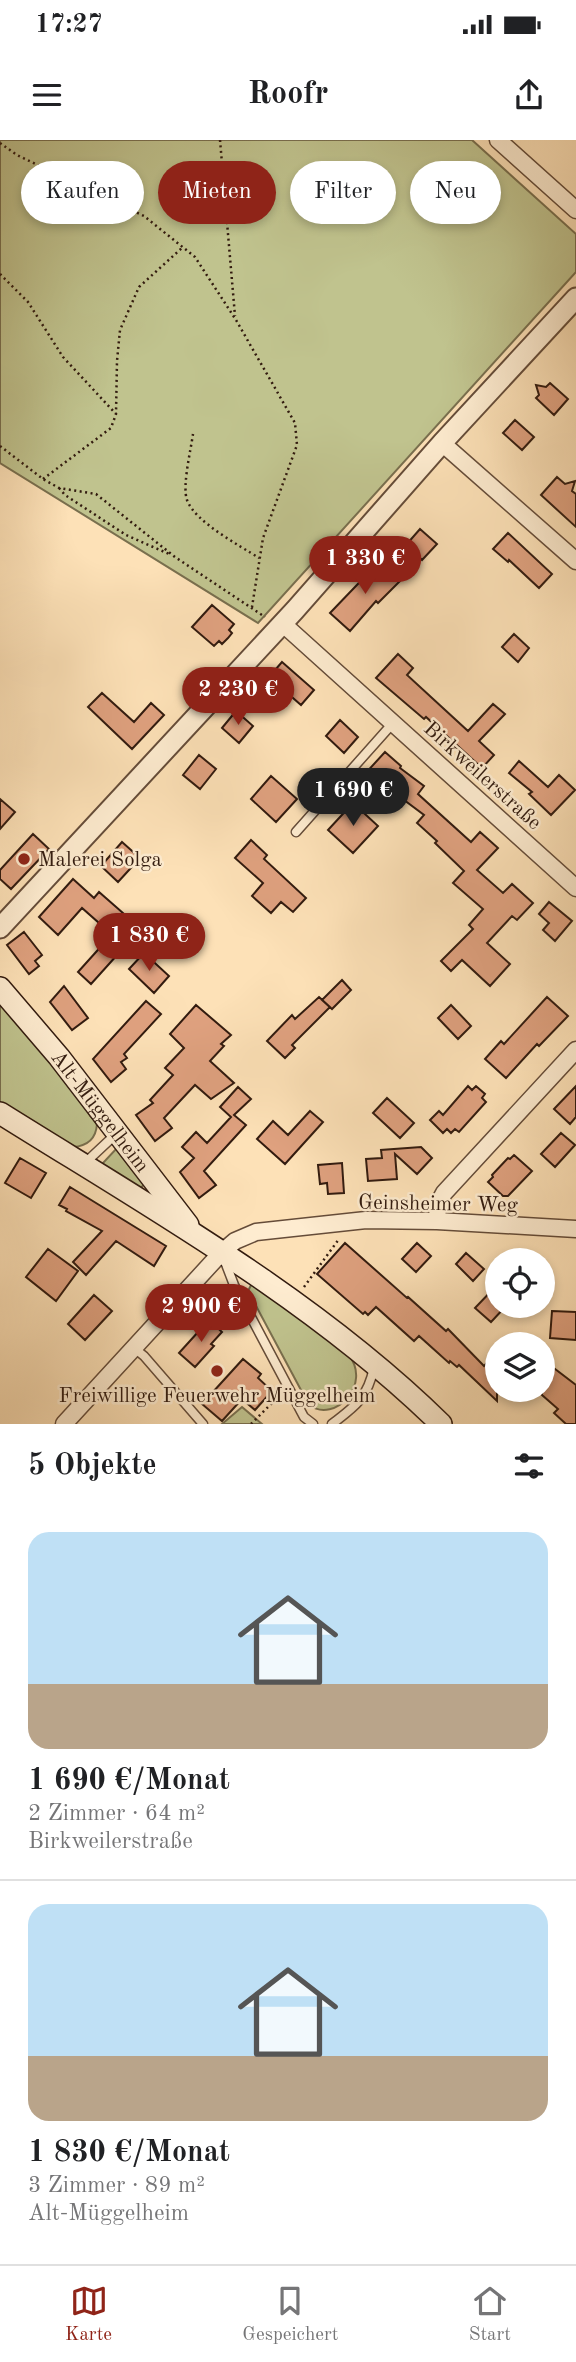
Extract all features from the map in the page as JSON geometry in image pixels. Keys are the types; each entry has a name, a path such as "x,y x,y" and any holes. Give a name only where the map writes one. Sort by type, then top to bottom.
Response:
{"main road":[{"name":"Alt-Müggelheim","path":"0,988 47,1041 198,1237"},
{"name":"Alt-Müggelheim","path":"0,1113 263,1281 374,1365 441,1424"}],"street":[{"path":"498,140 576,210"},
{"path":"0,928 280,625 576,298"},
{"path":"442,443 576,561"},
{"name":"Birkweilerstraße","path":"280,625 576,888"},
{"path":"437,1221 438,1204 444,1193 576,1050"},
{"name":"Geinsheimer Weg","path":"64,1424 221,1253 235,1241 256,1232 382,1219 576,1228"}],"lane":[{"name":"Birkweilerstraße","path":"296,832 393,723"},
{"path":"83,1165 117,1133"},
{"path":"221,1253 234,1285 304,1417 313,1424"},
{"path":"134,1348 203,1424"},
{"path":"332,1424 356,1406 370,1387 374,1365"}],"path":[{"path":"220,140 236,320"},
{"path":"0,143 17,155 144,216 195,257 236,320 295,423 297,445 263,538 252,607"},
{"path":"43,479 111,428 117,414 120,330 139,286 183,247"},
{"path":"0,274 28,302 63,357 117,414"},
{"path":"193,434 186,486 187,500 209,527 259,558"},
{"path":"0,446 65,495 126,535 173,556"},
{"path":"59,488 96,494 173,556 280,625"},
{"path":"304,1287 345,1231 344,1222"},
{"path":"251,1424 279,1396"}],"green space":[{"path":"0,140 472,140 495,161 410,161 410,224 501,224 501,166 576,234 576,272 258,623 0,463"},
{"path":"0,993 97,1124 93,1138 83,1145 73,1147 0,1106"},
{"path":"117,1148 144,1184 140,1189 102,1164"},
{"path":"254,1284 348,1354 355,1366 356,1377 348,1398 339,1405 330,1409 319,1409 309,1405 248,1291"},
{"path":"242,1407 262,1424 222,1424"}],"building":[{"path":"550,383 568,399 554,415 536,398 539,395 536,385 546,387"},
{"path":"515,420 534,437 522,450 503,433"},
{"path":"557,477 565,484 575,481 572,491 576,494 576,527 541,495"},
{"path":"420,529 437,544 422,560 406,545"},
{"path":"508,533 552,574 539,588 493,549"},
{"path":"379,562 400,581 378,603 376,601 350,631 330,613"},
{"path":"212,605 234,624 229,630 232,633 228,638 222,644 219,641 214,646 192,627"},
{"path":"514,634 529,648 518,662 502,647"},
{"path":"398,654 413,668 407,675 468,731 493,704 505,714 479,741 494,755 482,768 426,717 424,719 376,678"},
{"path":"282,662 314,690 301,705 269,677"},
{"path":"102,693 134,722 151,703 164,715 132,749 88,707"},
{"path":"236,711 253,726 239,743 222,728"},
{"path":"340,720 358,737 344,753 326,736"},
{"path":"385,752 400,768 424,786 418,794 471,842 480,832 498,848 477,870 503,893 512,884 533,903 517,920 512,916 487,943 510,964 490,986 462,960 451,971 441,961 473,929 469,925 483,909 453,883 464,871 417,823 424,815 384,785 379,790 363,776"},
{"path":"199,755 216,769 200,789 183,775"},
{"path":"519,761 548,787 559,775 575,790 551,815 529,794 532,792 509,773"},
{"path":"271,776 297,799 276,822 251,799"},
{"path":"0,799 15,812 0,829"},
{"path":"353,803 378,826 353,853 328,830"},
{"name":"Malerei Solga","path":"33,834 49,849 11,889 0,879 0,870"},
{"path":"251,840 267,855 264,859 306,898 293,912 281,902 271,913 252,896 263,883 235,858"},
{"path":"122,842 140,858 118,882 101,866"},
{"path":"73,879 94,898 99,892 123,913 107,930 82,908 58,935 39,917"},
{"path":"549,902 572,921 555,941 543,930 549,923 539,914"},
{"path":"24,932 42,955 35,961 39,966 29,974 7,945"},
{"path":"105,942 118,954 91,984 78,972"},
{"path":"144,953 169,976 154,993 129,969"},
{"path":"342,980 351,990 332,1009 322,1000"},
{"path":"64,986 88,1018 72,1030 50,1002"},
{"path":"319,997 330,1007 292,1045 295,1048 285,1058 267,1041 292,1015 295,1019"},
{"path":"547,997 568,1016 539,1046 537,1044 506,1078 485,1059 501,1041 504,1044"},
{"path":"146,1001 161,1014 124,1054 127,1058 121,1062 126,1069 111,1082 93,1059"},
{"path":"196,1005 231,1035 221,1044 224,1046 210,1061 234,1083 211,1099 195,1085 164,1118 172,1128 155,1141 136,1115 153,1103 150,1100 173,1075 165,1068 184,1048 170,1034"},
{"path":"451,1005 471,1026 458,1039 438,1018"},
{"path":"468,1086 472,1090 476,1086 485,1094 482,1098 486,1102 459,1132 455,1129 451,1133 447,1129 443,1133 430,1120 439,1111 443,1115"},
{"path":"576,1086 576,1117 570,1124 554,1109"},
{"path":"238,1087 251,1099 234,1115 246,1125 204,1171 216,1185 199,1198 180,1172 194,1158 182,1147 196,1132 207,1143 231,1117 220,1107"},
{"path":"387,1098 414,1123 400,1138 373,1113"},
{"path":"310,1111 323,1122 285,1164 257,1139 273,1121 288,1135"},
{"path":"561,1133 575,1145 555,1167 541,1154"},
{"path":"421,1147 432,1158 417,1174 395,1154 397,1179 368,1181 366,1159 382,1158 381,1150"},
{"path":"514,1155 532,1171 508,1196 503,1196 488,1182 508,1158"},
{"path":"20,1158 46,1173 31,1198 5,1183"},
{"path":"342,1163 344,1193 328,1194 327,1183 320,1184 318,1165"},
{"path":"70,1187 166,1246 154,1266 116,1241 86,1275 73,1262 102,1231 59,1205"},
{"path":"345,1243 446,1331 448,1329 485,1365 485,1390 459,1365 457,1367 450,1361 449,1363 419,1336 414,1341 376,1307 368,1315 365,1312 363,1314 317,1274"},
{"path":"417,1243 431,1256 416,1272 402,1259"},
{"path":"48,1249 78,1271 56,1301 26,1277"},
{"path":"466,1253 484,1269 473,1281 456,1264"},
{"path":"94,1295 112,1311 85,1340 68,1324"},
{"path":"485,1298 485,1317 475,1308"},
{"path":"555,1311 576,1312 576,1340 555,1338 555,1332 550,1332"},
{"path":"209,1320 222,1332 211,1344 214,1346 195,1367 179,1353"},
{"path":"243,1359 261,1374 258,1378 272,1391 255,1410 242,1399 222,1421 202,1404"},
{"path":"555,1369 576,1385 576,1424 566,1424 554,1413 558,1409 550,1402 555,1402"}],"place":[{"name":"Malerei Solga","path":"24,859"},
{"name":"Freiwillige Feuerwehr Müggelheim","path":"217,1371"}]}
